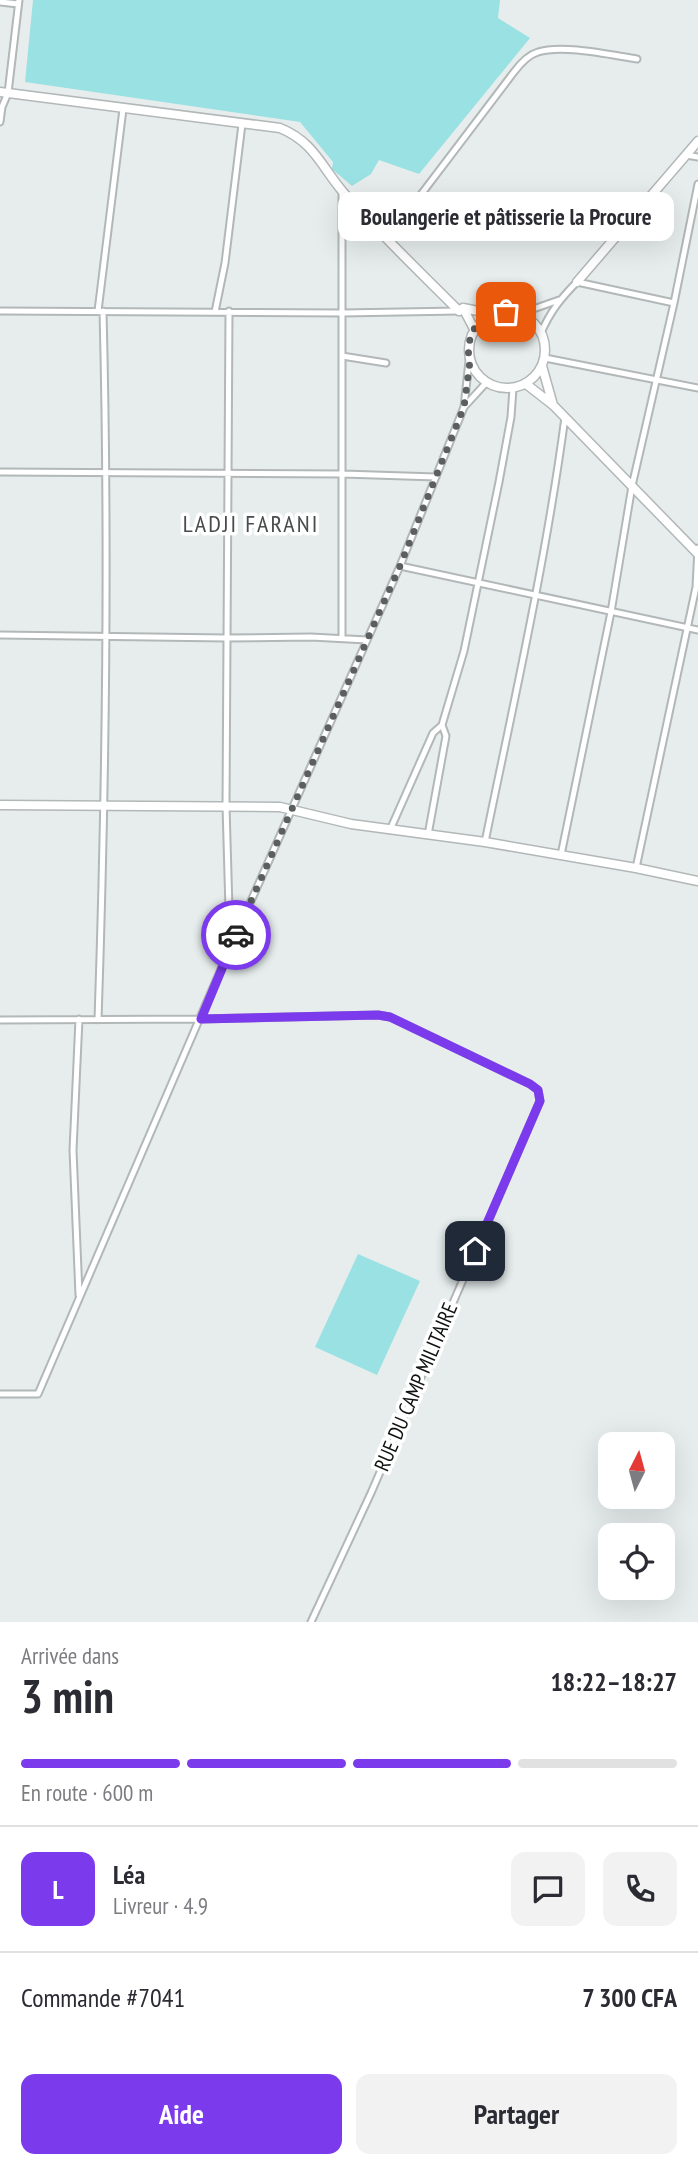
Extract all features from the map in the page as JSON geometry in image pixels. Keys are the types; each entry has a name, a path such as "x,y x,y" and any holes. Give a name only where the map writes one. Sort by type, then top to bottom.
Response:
{"street":[{"path":"0,2 18,2 0,122"},
{"path":"388,238 522,62 536,52 562,49 637,59"},
{"path":"4,92 280,128 297,135 312,150 342,191 461,310 474,329"},
{"path":"98,1020 105,806 107,474 100,311 123,109"},
{"path":"215,312 225,263 242,124"},
{"path":"541,334 559,300 698,141"},
{"path":"686,155 698,158"},
{"path":"561,855 611,612 632,486 698,184"},
{"path":"342,191 342,638"},
{"path":"577,282 674,303"},
{"path":"519,314 559,300"},
{"path":"0,311 506,312 528,319 541,334 545,345 543,362 538,373 526,384 499,388 486,383 476,374 468,350 470,339 474,329 493,314"},
{"path":"229,311 226,806 230,948"},
{"path":"342,356 386,362"},
{"path":"0,1394 38,1394 230,948 400,566 464,407 470,361"},
{"path":"543,362 698,388"},
{"path":"543,362 554,405"},
{"path":"464,407 486,383"},
{"path":"526,384 554,405 698,552 696,587 636,868"},
{"path":"390,830 433,733 442,724 464,652 480,584 511,417 513,388"},
{"path":"485,842 537,595 565,417"},
{"path":"0,472 436,477"},
{"path":"400,566 698,630"},
{"path":"0,635 367,640"},
{"path":"428,835 446,736 442,724"},
{"path":"0,805 293,809 390,830 485,842 698,881"},
{"name":"RUE DU CAMP MILITAIRE","path":"201,1019 378,1015 390,1017 538,1090 540,1101 371,1493 311,1622"},
{"path":"79,1019 73,1150 79,1298"},
{"path":"0,1020 201,1019"}],"shaded area":[{"path":"33,0 500,0 498,18 530,38 419,174 379,160 371,174 352,186 332,169 333,162 300,122 25,82"},
{"path":"358,1254 420,1281 377,1375 315,1347"}],"way so far":[{"path":"236,935 400,566 464,407 470,361 468,350 474,329 493,314 506,312"}],"place":[{"name":"Boulangerie et pâtisserie la Procure","path":"506,312"}],"district":[{"name":"LADJI FARANI","path":"251,524"}],"route":[{"path":"236,935 201,1019 378,1015 390,1017 538,1090 540,1101 475,1251"}]}
